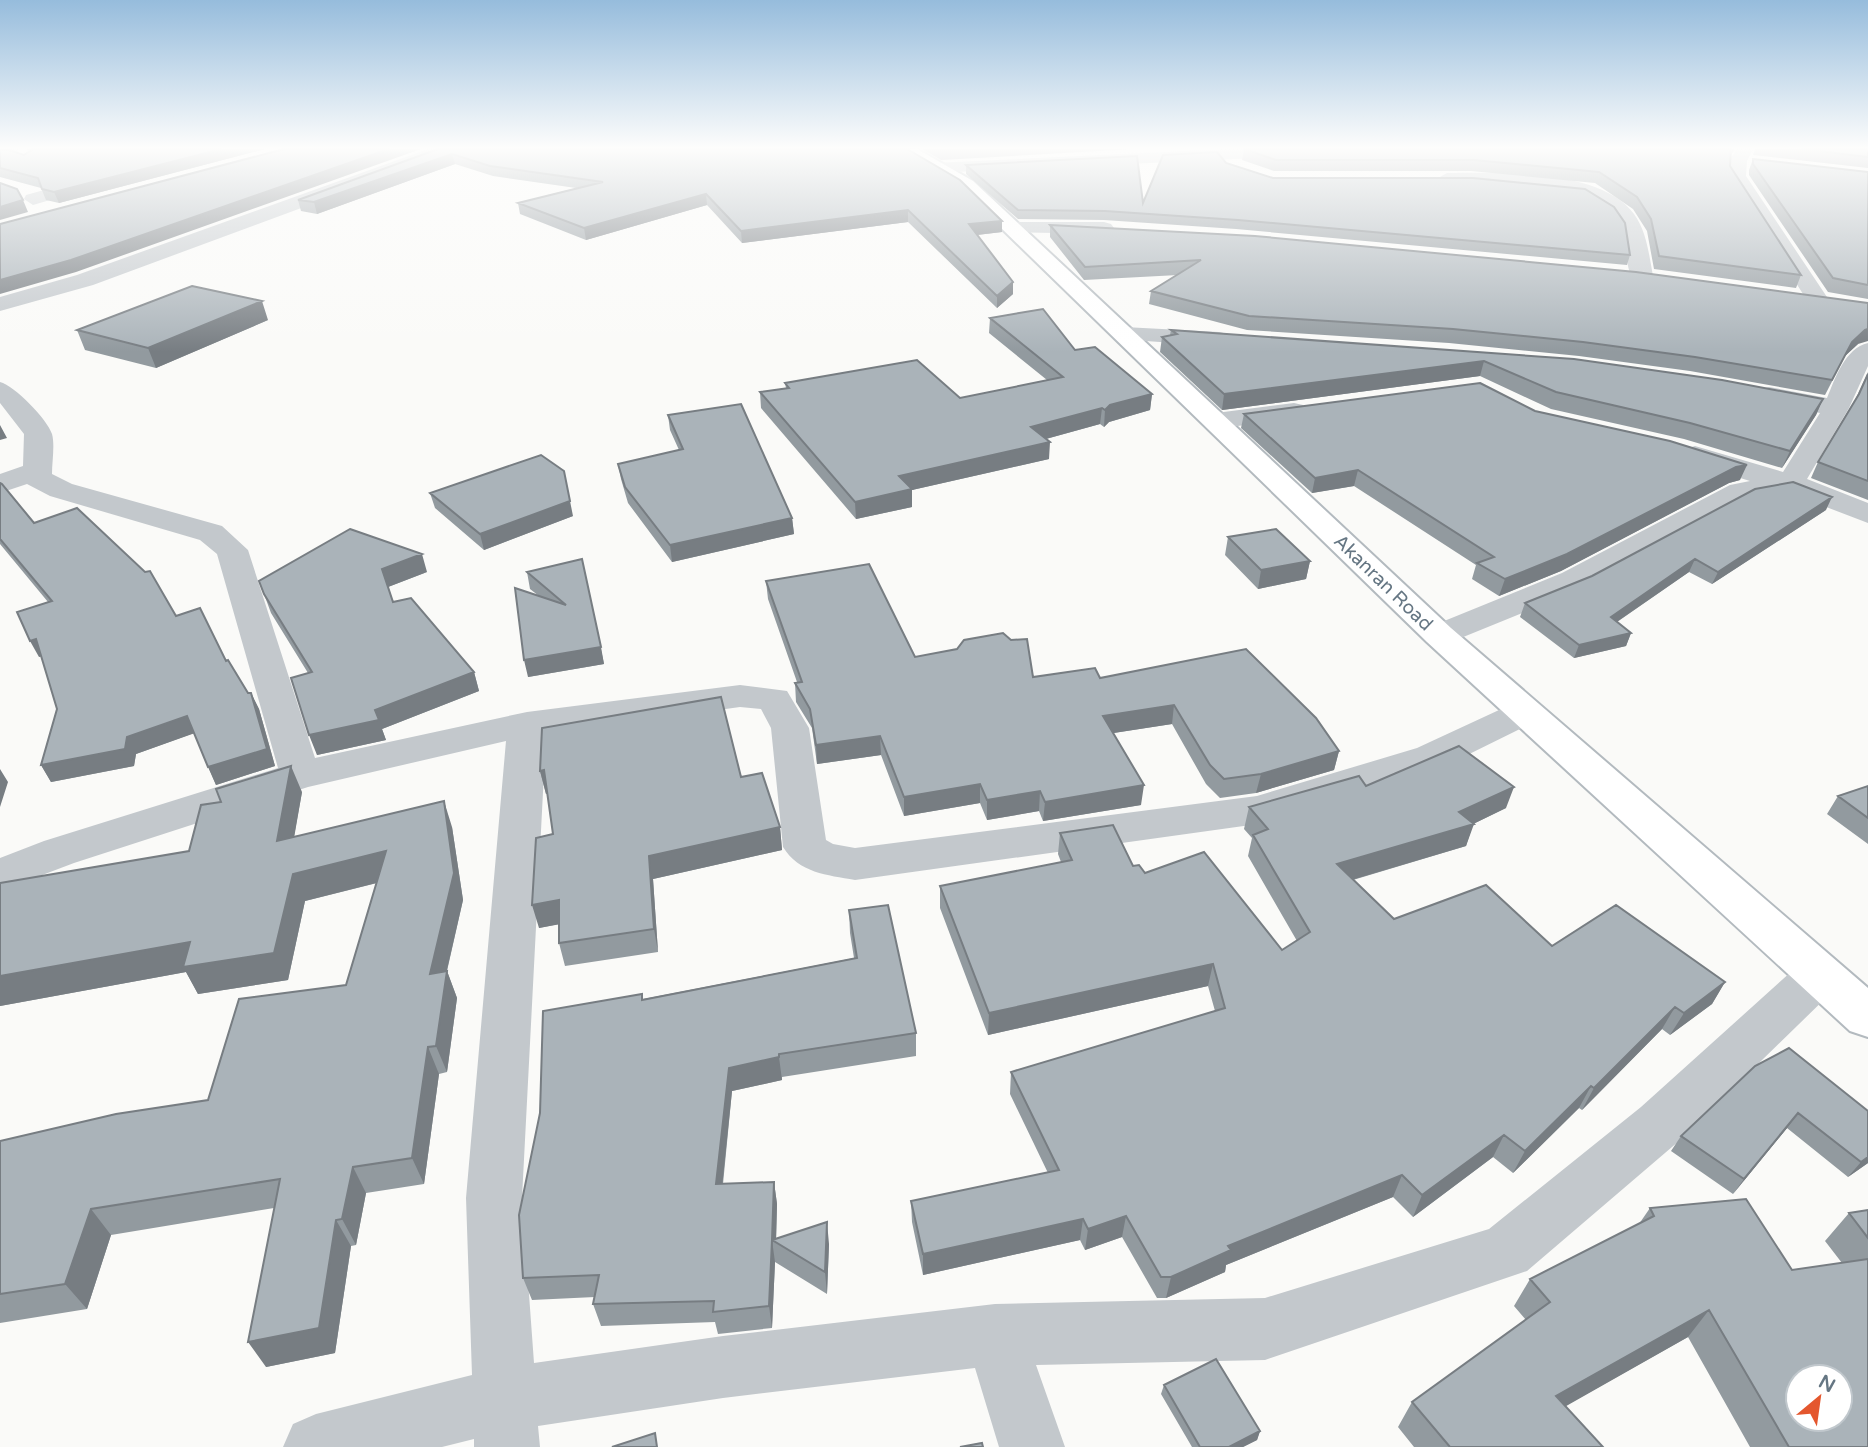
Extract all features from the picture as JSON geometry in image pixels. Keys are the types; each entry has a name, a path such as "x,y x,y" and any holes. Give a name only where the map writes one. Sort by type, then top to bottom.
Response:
{"main road":[{"name":"Akanran Road","path":"1002,217 1439,635 1868,1017"}],"street":[{"path":"0,304 85,280 259,217"},
{"path":"1624,217 1634,232 1642,276"},
{"path":"1763,217 1818,300"},
{"path":"1015,228 1119,229"},
{"path":"1615,273 1669,279"},
{"path":"1791,296 1843,304"},
{"path":"1125,334 1243,340"},
{"path":"1439,635 1574,580 1741,491 1790,482 1863,364"},
{"path":"0,390 13,401 37,434 37,478 61,490 211,533 232,550 300,775"},
{"path":"1743,390 1836,408"},
{"path":"1216,421 1321,408"},
{"path":"1673,448 1790,482 1868,514"},
{"path":"0,484 37,471"},
{"path":"0,875 59,852 300,775 527,724 740,696 774,699 790,728 805,847 821,858 855,864 1258,810 1430,757 1525,712"},
{"path":"505,1423 494,1198 527,724"},
{"path":"316,1447 505,1423 723,1367 995,1335 1265,1329 1506,1251 1660,1124 1819,975"},
{"path":"995,1335 1032,1447"}],"building":[{"path":"28,217 196,217 71,260 0,280 0,224"},
{"path":"554,217 625,217 584,228"},
{"path":"727,217 856,217 741,231"},
{"path":"915,217 997,217 1002,221 969,224 1013,282 997,296"},
{"path":"1187,217 1621,217 1625,223 1630,255"},
{"path":"1649,217 1763,217 1801,275 1659,256"},
{"path":"1790,217 1868,217 1868,285 1833,278"},
{"path":"1050,225 1255,236 1636,272 1868,303 1868,329 1852,342 1832,380 1583,342 1453,329 1249,316 1151,291 1201,260 1085,267"},
{"path":"192,286 262,301 148,348 77,330"},
{"path":"1043,309 1075,350 1095,347 1152,394 1110,405 1105,410 1102,408 1031,427 1050,442 899,476 912,489 855,502 760,392 789,388 785,383 917,360 960,398 1063,377 990,318"},
{"path":"1171,330 1574,359 1722,380 1823,399 1790,451 1690,423 1556,392 1484,361 1224,394 1162,337 1177,334"},
{"path":"1868,374 1868,481 1818,462"},
{"path":"1480,383 1535,411 1670,441 1747,465 1736,467 1567,554 1505,579 1477,563 1494,557 1358,470 1315,478 1244,414"},
{"path":"741,404 792,518 670,545 625,487 618,464 683,449 668,415"},
{"path":"541,455 564,471 570,501 480,534 430,493"},
{"path":"1793,482 1832,497 1718,572 1695,559 1611,617 1631,633 1579,645 1525,603 1592,576 1755,489"},
{"path":"0,483 34,523 77,508 145,572 150,571 176,616 200,608 226,661 228,660 248,693 251,693 267,749 208,767 187,716 127,737 125,749 41,765 57,709 36,639 30,641 17,612 52,601 0,539"},
{"path":"350,529 422,554 382,569 393,602 411,598 474,672 375,710 379,720 309,735 291,678 312,672 264,594 259,581"},
{"path":"1276,529 1310,561 1261,570 1228,537"},
{"path":"582,559 601,647 524,660 515,588 566,605 527,572"},
{"path":"869,564 915,657 957,649 964,640 1003,633 1011,640 1027,639 1033,677 1095,668 1100,678 1246,649 1316,718 1339,751 1261,774 1224,779 1210,765 1174,705 1103,716 1144,785 1045,802 1040,791 987,800 980,784 904,797 880,736 816,745 810,709 795,683 802,682 766,581"},
{"path":"721,697 741,777 762,773 780,827 649,856 654,929 559,943 559,900 532,905 536,838 553,834 544,770 540,771 542,728"},
{"path":"1459,746 1514,787 1459,812 1474,824 1337,864 1394,919 1486,885 1552,946 1616,905 1725,982 1684,1013 1675,1007 1594,1088 1591,1086 1525,1151 1504,1135 1422,1195 1402,1175 1228,1246 1231,1250 1171,1277 1161,1277 1126,1216 1088,1229 1083,1219 923,1254 911,1201 1059,1170 1011,1072 1225,1008 1213,964 989,1013 940,886 1072,860 1060,833 1113,825 1133,866 1139,865 1145,873 1204,852 1282,950 1310,932 1253,835 1268,829 1249,807 1359,776 1366,786"},
{"path":"291,766 277,841 444,801 454,873 430,974 447,971 436,1046 428,1047 412,1158 353,1167 342,1219 336,1220 319,1328 248,1342 280,1179 91,1209 65,1284 0,1294 0,1141 116,1114 208,1100 239,999 346,985 386,851 293,874 274,953 183,967 190,942 0,976 0,883 189,851 201,805 221,802 216,789"},
{"path":"1868,786 1868,818 1838,796"},
{"path":"888,905 916,1033 779,1054 779,1057 729,1068 716,1184 774,1182 769,1306 713,1312 714,1301 593,1304 599,1275 523,1278 519,1215 540,1113 543,1011 642,994 642,1000 857,958 849,910"},
{"path":"1789,1048 1868,1111 1868,1157 1861,1162 1798,1113 1744,1179 1681,1136 1755,1066"},
{"path":"1746,1199 1792,1270 1868,1259 1868,1447 1789,1447 1709,1310 1556,1396 1603,1447 1450,1447 1412,1402 1550,1302 1530,1279 1654,1216 1650,1208"},
{"path":"1868,1210 1868,1238 1849,1213"},
{"path":"827,1222 825,1272 772,1240"},
{"path":"1216,1359 1260,1431 1229,1447 1200,1447 1164,1385"},
{"path":"655,1433 657,1447 612,1447"},
{"path":"982,1443 983,1447 960,1447"}]}
